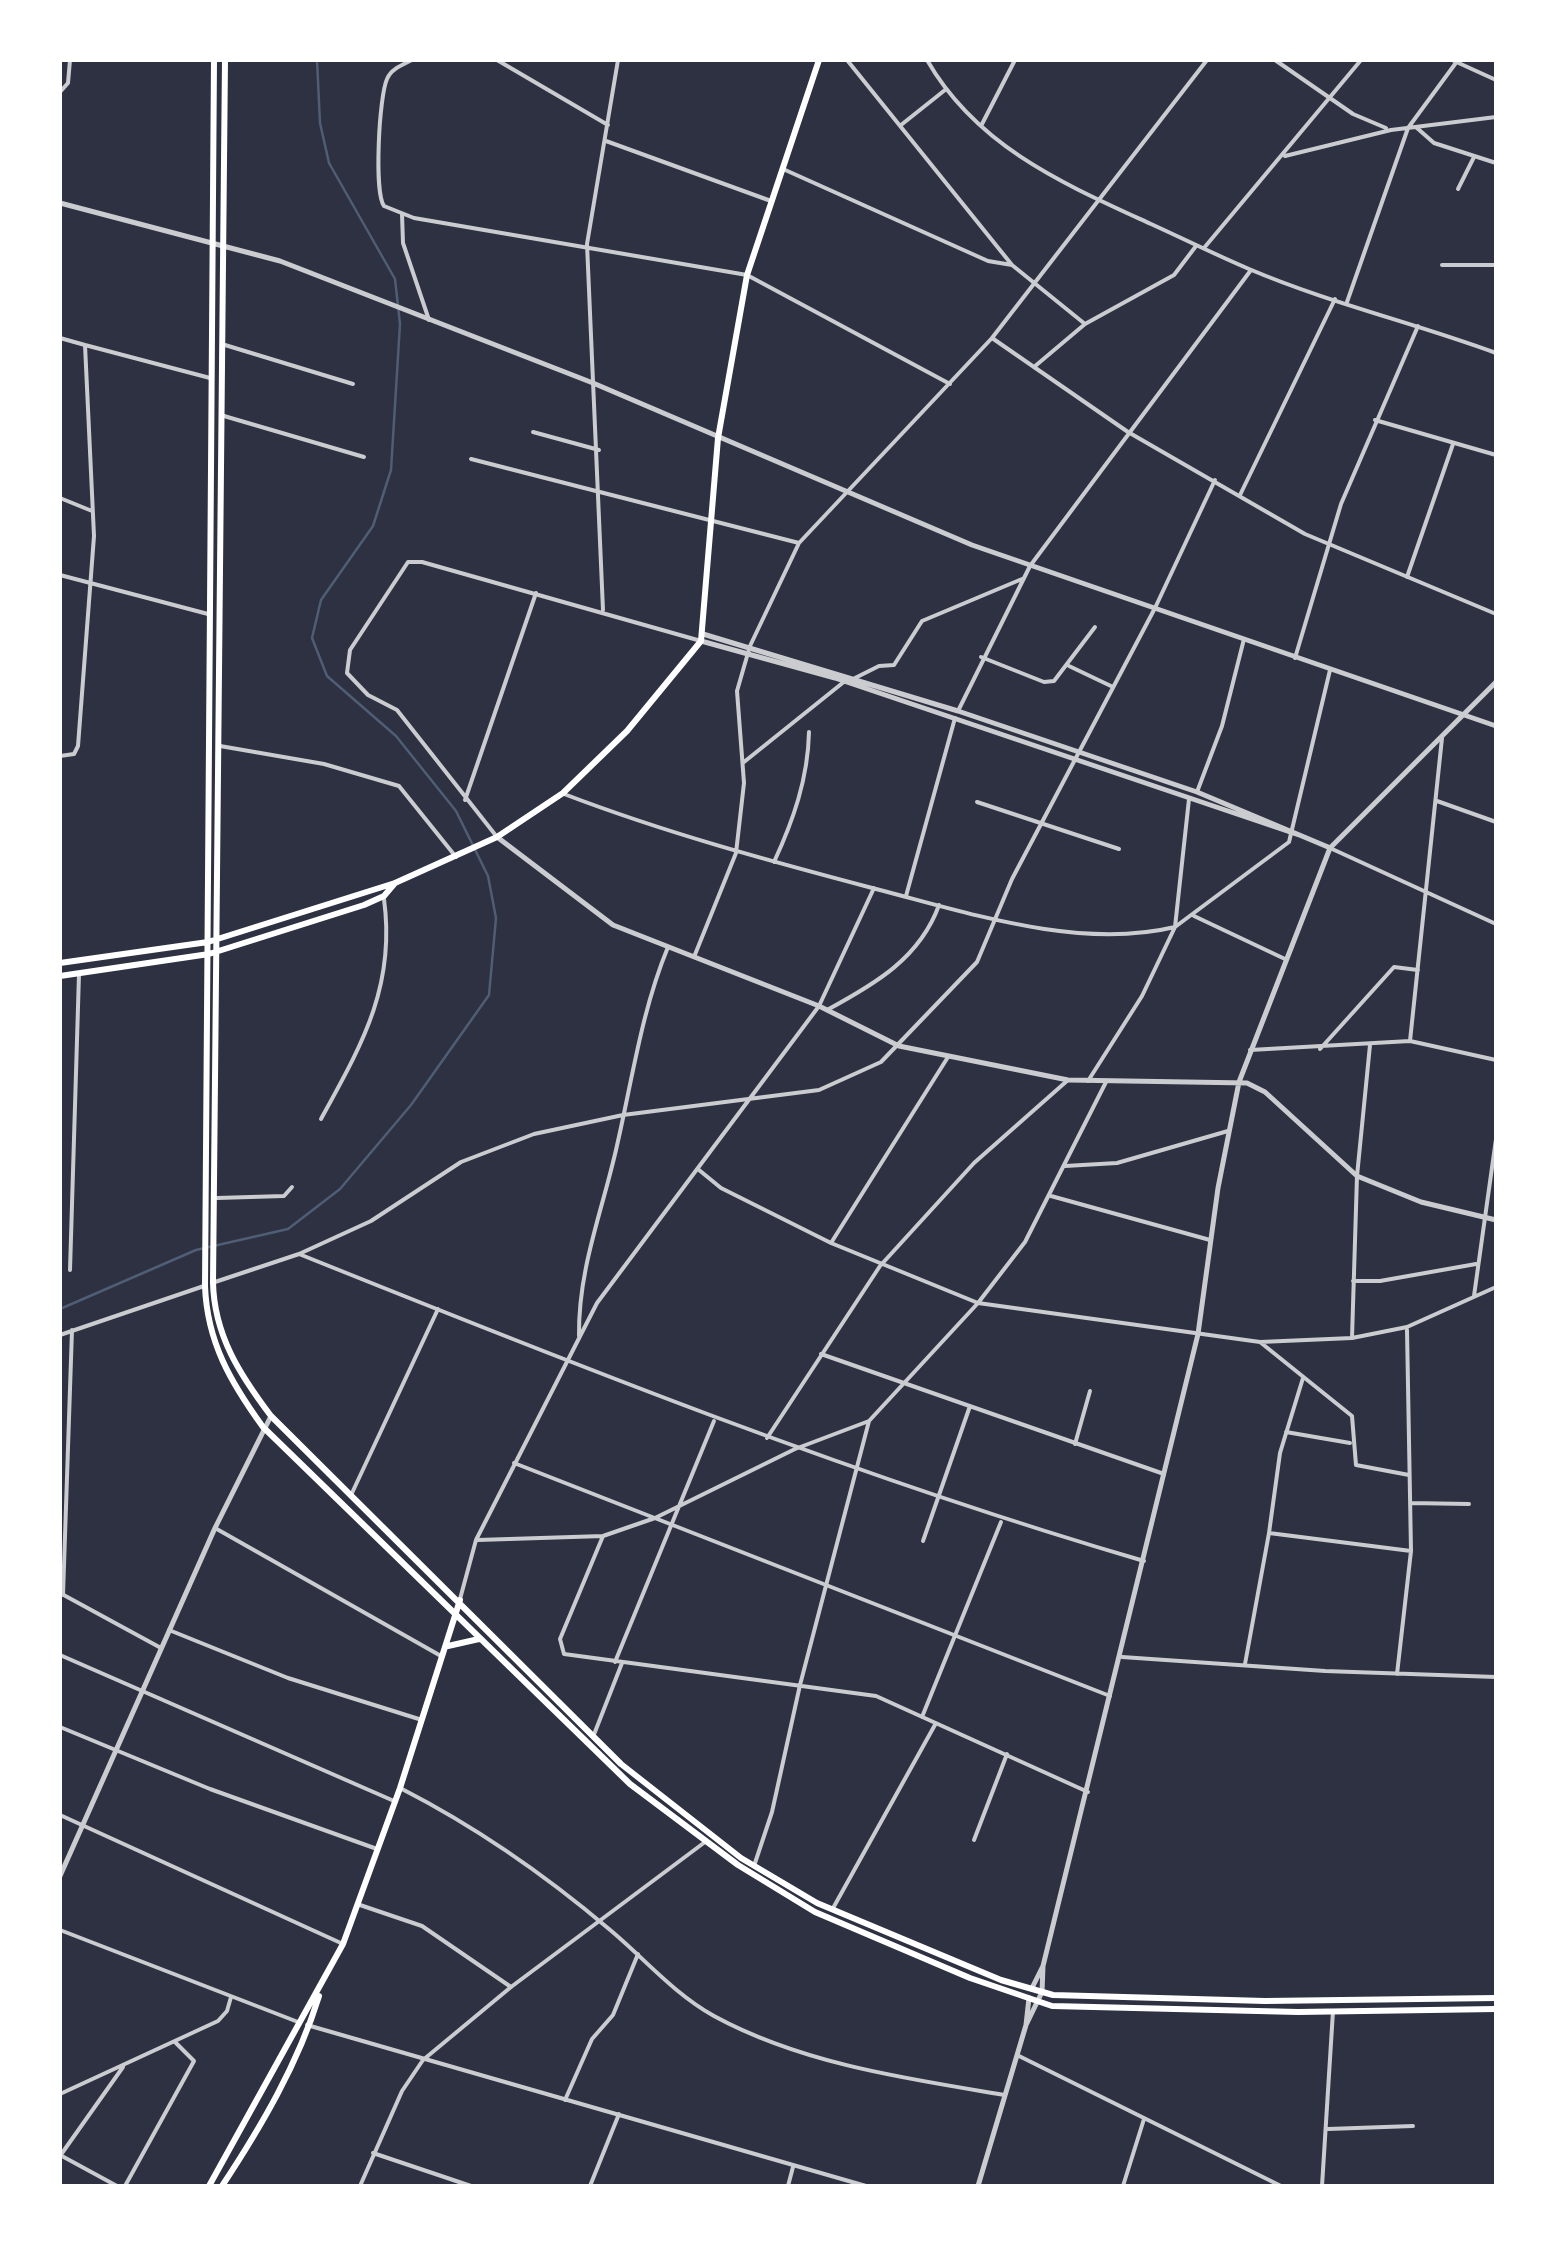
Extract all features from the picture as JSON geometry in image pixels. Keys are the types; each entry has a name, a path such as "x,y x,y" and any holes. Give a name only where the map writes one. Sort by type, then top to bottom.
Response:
{"main road":[{"path":"212,1237 208,942 214,60"},
{"path":"225,60 227,247 216,1198 210,1267 204,1286 212,1342 232,1382 263,1427 630,1784 705,1842 790,1899 1032,1989 1082,1998 1496,1998"},
{"path":"60,963 208,942 320,910 395,883 497,837 563,794 627,731 702,638 718,438 747,274 819,60"},
{"path":"60,976 220,951 384,896 395,883"},
{"path":"210,1267 214,1308 228,1351 271,1416 460,1599 593,1738 754,1866 843,1920 1039,2004 1334,2011 1496,2008"},
{"path":"209,2186 344,1944 400,1788 460,1599"},
{"path":"446,1647 479,1639"},
{"path":"222,2186 266,2116 310,2026 322,1988"}],"street":[{"path":"60,92 68,82 70,60"},
{"path":"412,60 396,69 386,82 377,191 384,206 402,214 747,274 950,384"},
{"path":"496,60 608,125"},
{"path":"603,610 588,244 618,60"},
{"path":"847,60 1012,265 1084,324"},
{"path":"927,60 946,89 980,126 1032,168 1251,270 1494,352 1496,345"},
{"path":"694,957 736,853 744,762 736,705 749,649 798,543 992,338 1207,60"},
{"path":"1276,60 1328,98 1364,120 1390,130"},
{"path":"1204,248 1362,60"},
{"path":"980,126 1012,61"},
{"path":"1347,302 1408,128 1456,61 1496,80"},
{"path":"902,124 946,89"},
{"path":"1281,158 1390,130 1496,117"},
{"path":"1418,128 1434,143 1496,163"},
{"path":"606,141 771,201"},
{"path":"1458,188 1475,156"},
{"path":"783,169 988,261 1012,265"},
{"path":"60,203 280,261 593,383 1030,566 1496,726"},
{"path":"402,214 403,243 428,320"},
{"path":"1034,368 1084,324 1162,285 1197,245"},
{"path":"1442,265 1496,266"},
{"path":"906,896 954,720 981,657 1022,579 1251,270"},
{"path":"1240,495 1336,298"},
{"path":"1296,658 1328,545 1375,420 1418,326"},
{"path":"60,338 214,380"},
{"path":"992,338 1128,432 1328,545 1496,614"},
{"path":"60,756 74,754 78,746 90,583 92,511 85,345"},
{"path":"225,346 353,384"},
{"path":"224,416 364,458"},
{"path":"1375,420 1496,455"},
{"path":"533,432 599,450"},
{"path":"1407,577 1453,444"},
{"path":"471,459 798,543"},
{"path":"60,1335 299,1254 372,1221 475,1154 534,1134 622,1115 748,1103 845,1082 900,1046 969,974 1041,822 1155,608 1215,480"},
{"path":"60,498 92,511"},
{"path":"1496,924 1302,835 1197,792 958,711 856,678 412,560 346,658 347,673 353,682 397,710 497,837 591,912 668,947 819,1006 900,1046 1068,1080 1239,1082 1265,1092 1357,1176 1420,1202 1496,1220"},
{"path":"60,575 223,617"},
{"path":"856,678 879,666 894,665 922,621 1022,579"},
{"path":"465,800 536,592"},
{"path":"981,657 1044,682 1059,678 1095,627"},
{"path":"1197,792 1222,726 1244,640"},
{"path":"749,649 1073,761 1294,832"},
{"path":"1069,666 1113,687"},
{"path":"563,794 736,853 994,918 1043,927 1136,933 1176,927 1276,855 1294,832 1330,670"},
{"path":"744,762 845,682"},
{"path":"978,2186 1026,2025 1028,2001 1042,1966 1122,1656 1198,1334 1228,1131 1250,1050 1330,848 1496,682"},
{"path":"774,862 794,820 809,756 809,732"},
{"path":"1410,1041 1442,735"},
{"path":"220,746 324,764 400,786 458,856"},
{"path":"1088,1081 1142,996 1176,927 1189,798"},
{"path":"1437,801 1496,822"},
{"path":"977,802 1119,849"},
{"path":"321,1120 363,1044 378,1005 387,938 381,885"},
{"path":"460,1599 476,1540 578,1337 609,1284 699,1170 819,1006 874,888"},
{"path":"827,1010 871,986 900,964 928,931 939,904"},
{"path":"1192,915 1284,959"},
{"path":"578,1337 581,1283 644,1015 668,947"},
{"path":"1320,1049 1394,967 1418,970"},
{"path":"70,1270 80,974"},
{"path":"1250,1050 1410,1041 1496,1060"},
{"path":"1352,1338 1357,1176 1370,1045"},
{"path":"830,1243 948,1057"},
{"path":"767,1438 880,1266 974,1163 1068,1080"},
{"path":"754,1866 772,1812 853,1469 869,1421 978,1302 1025,1242 1106,1082"},
{"path":"1065,1166 1117,1163 1228,1131"},
{"path":"1474,1296 1496,1139"},
{"path":"699,1170 721,1188 830,1243 978,1302 1260,1342 1352,1338 1407,1328 1496,1287"},
{"path":"216,1198 284,1196 292,1187"},
{"path":"1051,1196 1211,1240"},
{"path":"299,1254 796,1449 1002,1520 1144,1561"},
{"path":"1353,1281 1380,1281 1476,1264"},
{"path":"352,1494 438,1309"},
{"path":"1397,1674 1411,1551 1407,1328"},
{"path":"72,1330 62,1594 161,1648"},
{"path":"1260,1342 1352,1416 1356,1465 1409,1475"},
{"path":"821,1354 1164,1474"},
{"path":"1245,1664 1286,1432 1302,1378"},
{"path":"1074,1444 1090,1391"},
{"path":"922,1541 970,1406"},
{"path":"60,1876 215,1528 271,1416"},
{"path":"593,1738 676,1508 714,1419"},
{"path":"476,1540 603,1536 655,1518 796,1449 869,1421"},
{"path":"1286,1432 1352,1443"},
{"path":"514,1463 1112,1696"},
{"path":"1410,1503 1469,1504"},
{"path":"922,1717 1002,1520"},
{"path":"215,1528 443,1657"},
{"path":"1270,1533 1411,1551"},
{"path":"603,1536 559,1645 564,1654 865,1693 1088,1792"},
{"path":"169,1630 288,1678 422,1720"},
{"path":"60,1655 395,1802"},
{"path":"1122,1656 1397,1674 1496,1676"},
{"path":"832,1910 936,1723"},
{"path":"60,1727 210,1790 378,1850"},
{"path":"974,1840 1007,1754"},
{"path":"400,1788 518,1856 689,2000 738,2028 870,2071 1005,2094"},
{"path":"60,1816 344,1944"},
{"path":"360,2186 373,2152 423,2060 511,1987 705,1842"},
{"path":"360,1906 422,1926 511,1987"},
{"path":"60,1930 310,2026 866,2186"},
{"path":"565,2100 592,2039 613,2014 638,1954"},
{"path":"1026,2025 1039,2004 1042,1966"},
{"path":"60,2094 218,2022 228,2011 231,1997"},
{"path":"1322,2186 1334,2011"},
{"path":"125,2186 194,2062 174,2042"},
{"path":"1017,2055 1281,2186"},
{"path":"117,2186 60,2156 126,2063"},
{"path":"590,2186 618,2114"},
{"path":"1123,2186 1144,2119"},
{"path":"1328,2128 1413,2126"},
{"path":"373,2152 472,2186"},
{"path":"788,2186 794,2166"}],"waterway":[{"path":"60,1309 196,1250 288,1229 340,1189 411,1105 489,995 496,918 488,876 456,811 396,736 327,676 312,638 321,600 373,526 391,470 400,324 395,279 329,163 320,123 317,60"}]}
